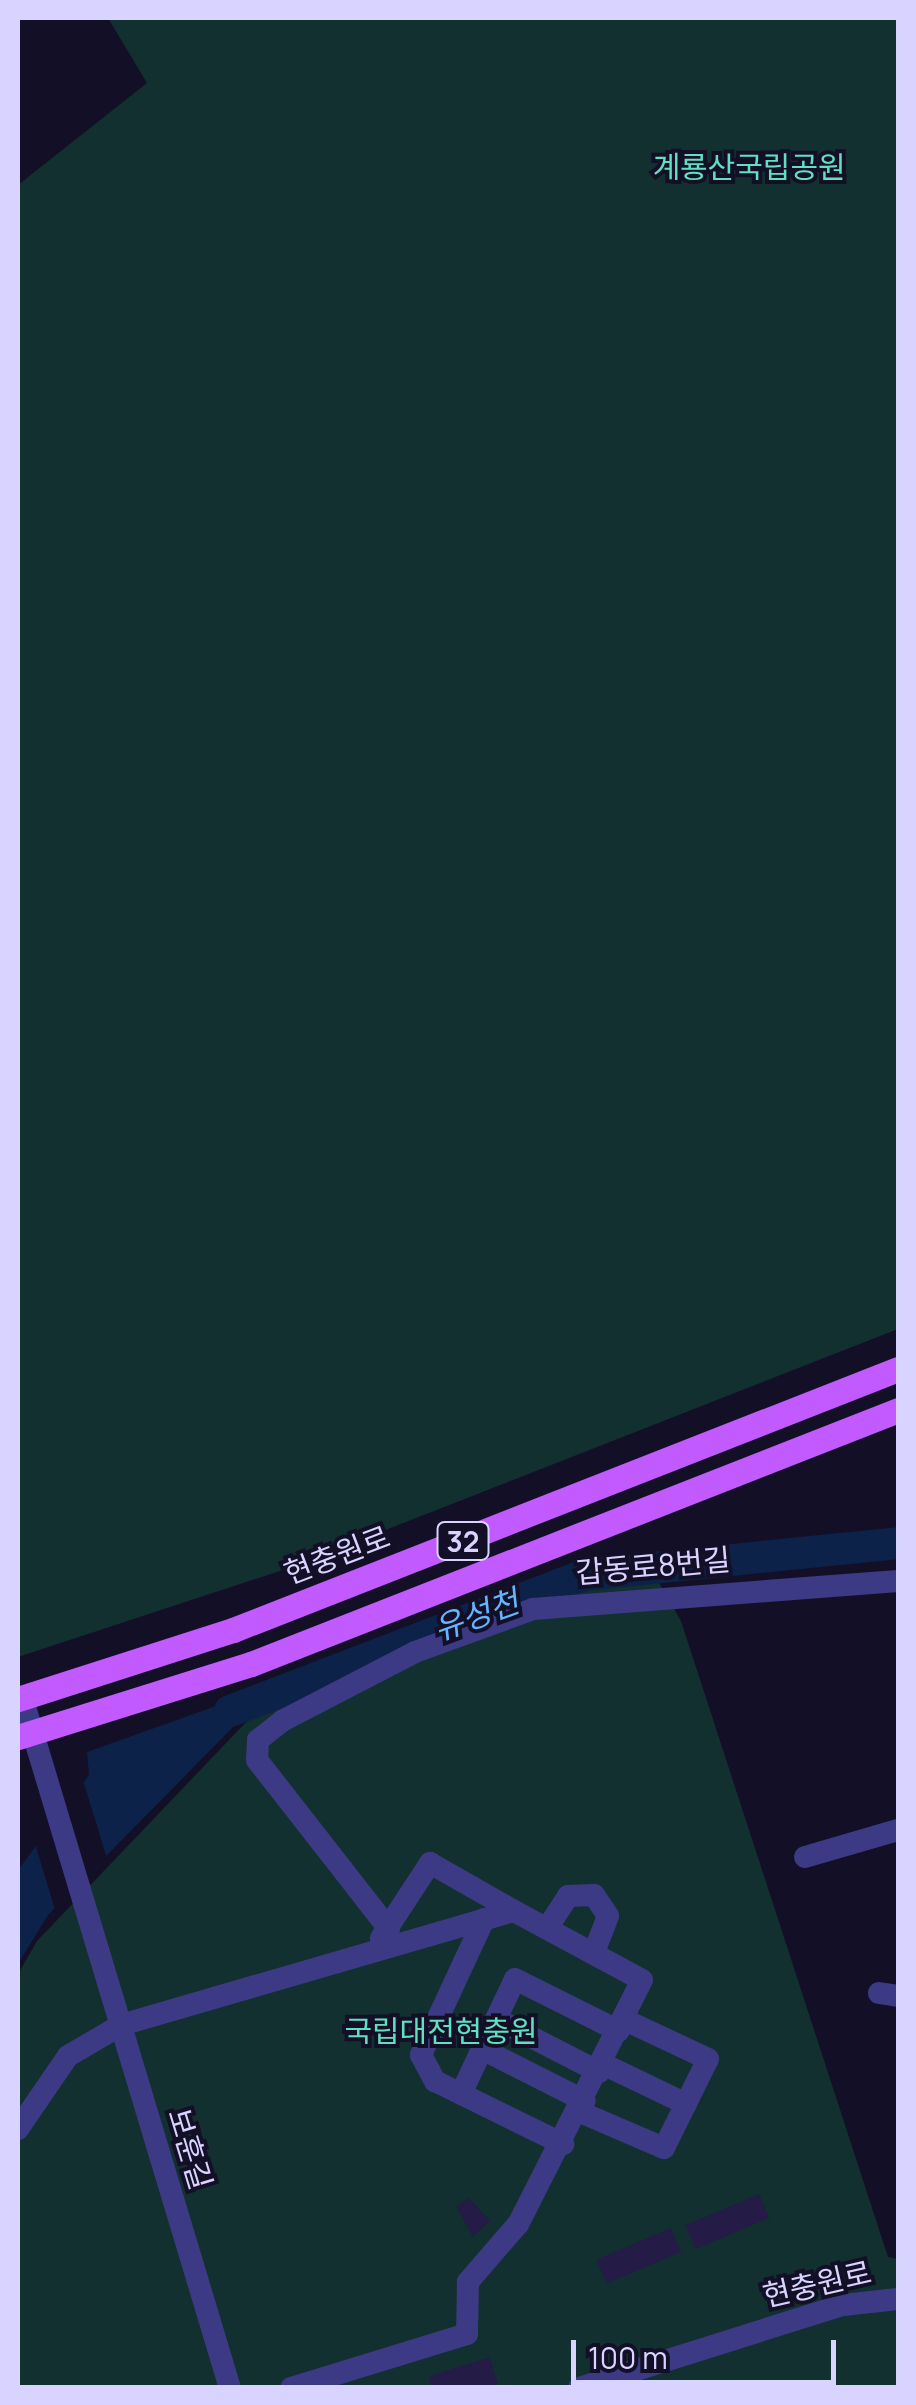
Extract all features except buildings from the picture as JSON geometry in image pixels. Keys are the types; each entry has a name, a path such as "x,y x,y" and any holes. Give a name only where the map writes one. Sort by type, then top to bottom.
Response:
{"main road":[{"name":"현충원로","path":"20,1698 234,1630 898,1369"},
{"name":"32","path":"25,1735 251,1664 898,1410"}],"street":[{"name":"갑동로8번길","path":"382,1937 368,1902 257,1760 258,1740 282,1721 415,1652 534,1609 898,1581"},
{"name":"보훈길","path":"20,1698 25,1735 51,1781 230,2388"},
{"path":"805,1858 898,1830"},
{"path":"290,2388 467,2334 468,2282 518,2224 583,2106 642,1980 430,1863 382,1937"},
{"path":"548,1928 568,1896 594,1895 608,1916 594,1953"},
{"path":"18,2129 68,2056 121,2025 382,1937 514,1912"},
{"path":"484,1919 421,2055 435,2082 563,2144"},
{"path":"461,2094 482,2049 496,2020 515,1979 708,2060 664,2148 482,2049"},
{"path":"496,2020 686,2104"},
{"name":"현충원로","path":"579,2388 843,2305 898,2299"}],"green space":[{"name":"계룡산국립공원","path":"108,18 898,18 898,1329 286,1569 18,1657 18,185 147,83"},
{"name":"국립대전현충원","path":"653,1572 681,1621 888,2257 898,2259 898,2387 18,2388 18,1974 37,1941 249,1719 506,1609"}],"water":[{"path":"269,1687 272,1701 246,1714 48,1915 18,1964 18,1870 89,1775 87,1752"}],"pier":[{"path":"82,1777 108,1862 56,1913 34,1840"}],"waterway":[{"name":"유성천","path":"230,1711 584,1575 898,1543"}]}
